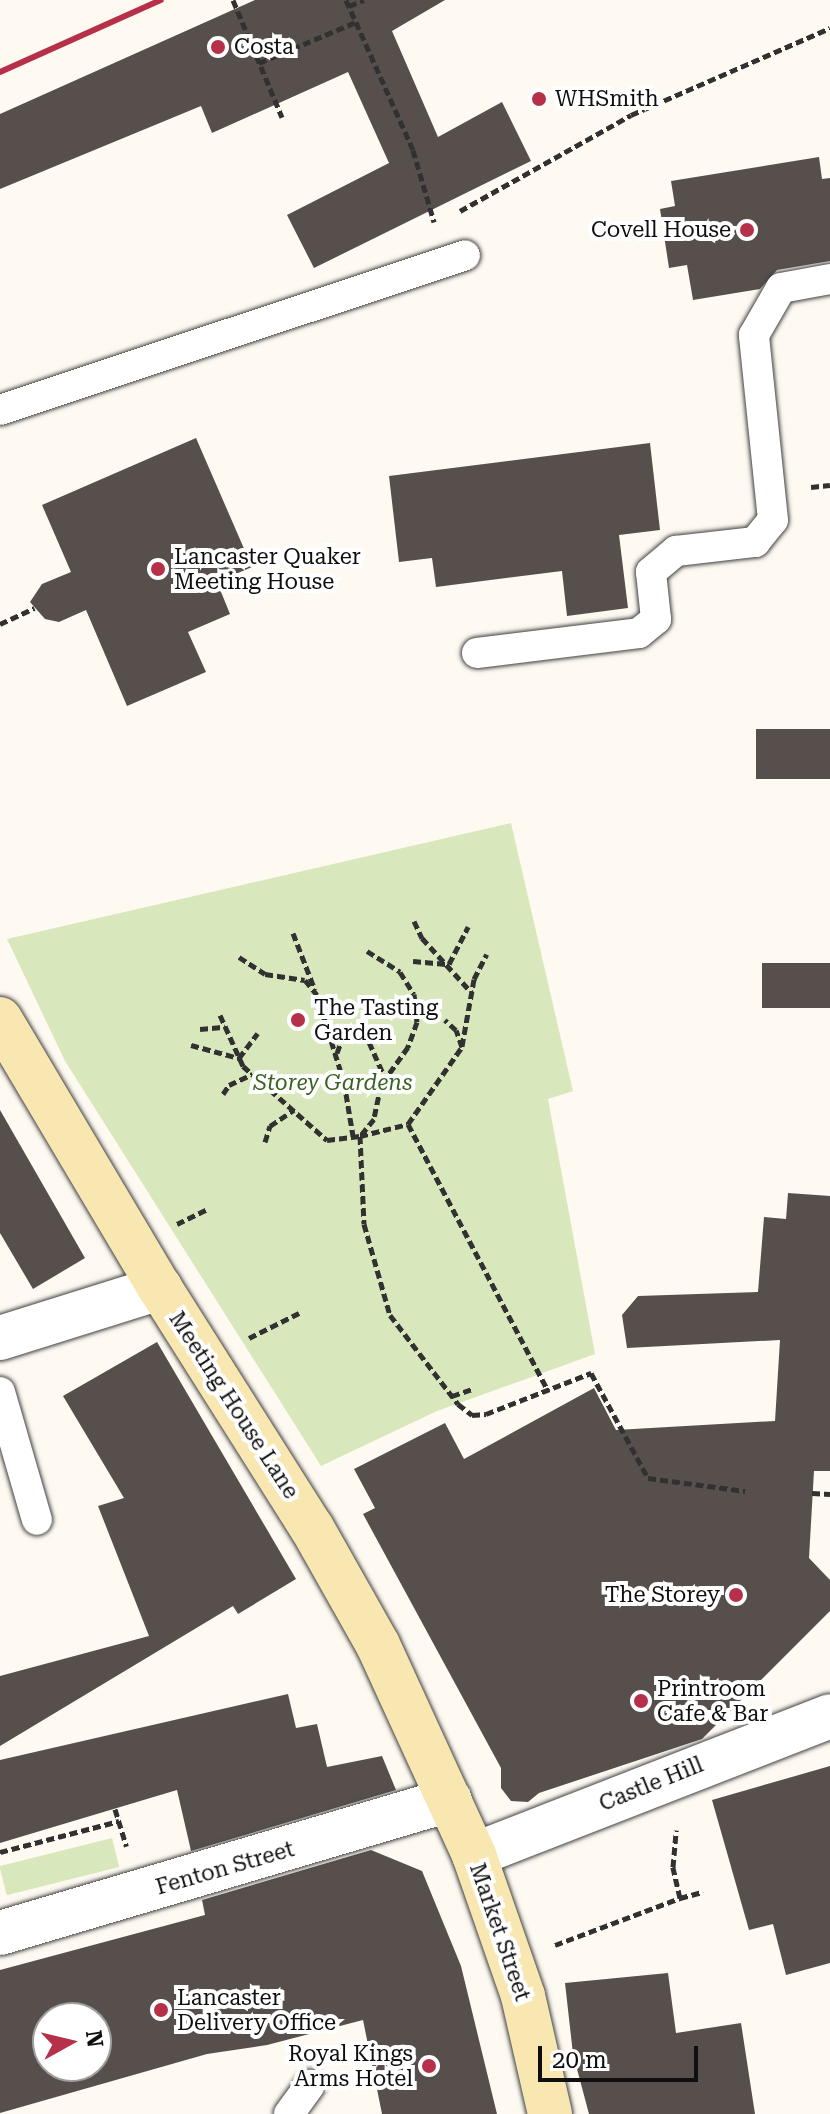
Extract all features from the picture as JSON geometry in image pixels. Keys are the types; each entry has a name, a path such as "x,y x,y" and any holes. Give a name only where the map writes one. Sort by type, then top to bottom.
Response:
{"street":[{"name":"Meeting House Lane","path":"0,1019 160,1288 312,1528 378,1645 450,1800"},
{"path":"0,1338 160,1288"},
{"name":"Castle Hill","path":"474,1855 830,1716"},
{"name":"Market Street","path":"450,1800 474,1855 513,1966 550,2114"},
{"name":"Fenton Street","path":"0,1933 450,1800"}],"lane":[{"path":"0,410 465,255"},
{"path":"477,653 639,633 656,619 651,572 676,551 755,542 773,520 754,335 781,288 830,279"},
{"path":"0,1392 37,1520"},
{"path":"289,2114 310,2085"}],"path":[{"path":"233,0 282,117"},
{"path":"364,0 347,3 413,150 430,213"},
{"path":"259,63 356,22"},
{"path":"433,265 435,224 631,115 830,28"},
{"path":"0,624 35,608"},
{"path":"414,921 422,938 449,964 472,994"},
{"path":"449,964 468,927"},
{"path":"293,933 336,1054 357,1136 364,1224 390,1315 452,1396 472,1415 548,1391 591,1373 648,1478 745,1491"},
{"path":"357,1136 374,1119 386,1079 417,1022 414,994 400,972 367,951"},
{"path":"220,1015 239,1058 327,1140 357,1136 408,1124 462,1047 472,994 487,954"},
{"path":"239,957 265,974 305,980 317,995"},
{"path":"413,961 449,964"},
{"path":"445,1020 456,1030 462,1047"},
{"path":"200,1029 225,1027"},
{"path":"336,1054 346,1028"},
{"path":"239,1058 258,1033"},
{"path":"369,1042 386,1079"},
{"path":"191,1045 239,1058"},
{"path":"223,1094 229,1085 253,1074"},
{"path":"265,1142 270,1126 294,1109"},
{"path":"408,1124 548,1391"},
{"path":"180,1223 208,1209"},
{"path":"244,1340 299,1313"},
{"path":"452,1396 472,1389"},
{"path":"812,1493 830,1494"},
{"path":"115,1809 122,1834"},
{"path":"0,1852 119,1821"},
{"path":"677,1826 673,1867 680,1898"},
{"path":"513,1966 564,1941 703,1892"}],"green space":[{"name":"Storey Gardens","path":"511,823 573,1091 548,1099 595,1354 437,1411 321,1466 65,1061 7,939"},
{"path":"112,1838 119,1867 7,1895 0,1866"}],"building":[{"path":"255,0 445,0 392,31 438,137 502,102 531,161 314,268 287,215 389,163 348,72 212,133 201,106 0,189 0,114"},
{"name":"Covell House","path":"819,157 822,179 830,178 830,261 777,270 760,289 693,300 687,265 669,268 660,209 675,206 671,181"},
{"name":"Lancaster Quaker Meeting House","path":"196,438 252,567 217,582 230,614 188,632 206,672 127,706 86,610 59,622 45,619 30,602 42,584 71,572 42,505"},
{"path":"650,443 660,530 619,535 628,608 567,616 562,571 436,587 432,558 399,562 389,476"},
{"path":"756,729 830,729 830,779 756,779"},
{"path":"762,963 830,963 830,1008 762,1008"},
{"path":"0,1110 85,1258 33,1289 0,1233"},
{"name":"The Storey","path":"788,1193 830,1196 830,1471 814,1471 809,1558 830,1580 830,1611 702,1739 539,1793 528,1802 511,1801 501,1788 501,1768 363,1514 375,1508 354,1469 445,1423 464,1459 594,1388 616,1430 775,1421 780,1340 627,1348 622,1315 638,1296 758,1292 764,1217 786,1219"},
{"path":"157,1342 296,1579 238,1614 233,1606 0,1746 0,1676 149,1636 98,1506 124,1498 63,1396"},
{"path":"288,1694 296,1728 317,1724 327,1767 382,1756 396,1790 191,1851 177,1790 0,1843 0,1760"},
{"path":"830,1766 830,1963 786,1975 773,1924 749,1930 712,1800"},
{"path":"371,1850 422,1871 461,1966 497,2114 382,2114 363,2020 267,2045 207,2054 112,2081 112,2002 32,2002 32,2082 109,2082 0,2113 0,1970 205,1915 202,1900"},
{"path":"668,1973 676,2033 741,2023 755,2114 589,2114 573,2054 565,1983"}],"railway":[{"path":"0,72 161,0"}],"place":[{"name":"Costa","path":"218,47"},
{"name":"WHSmith","path":"539,99"},
{"name":"Covell House","path":"747,230"},
{"name":"Lancaster Quaker Meeting House","path":"158,569"},
{"name":"The Tasting Garden","path":"298,1020"},
{"name":"The Storey","path":"736,1595"},
{"name":"Printroom Cafe & Bar","path":"641,1701"},
{"name":"Lancaster Delivery Office","path":"161,2010"},
{"name":"Royal Kings Arms Hotel","path":"429,2066"}]}
